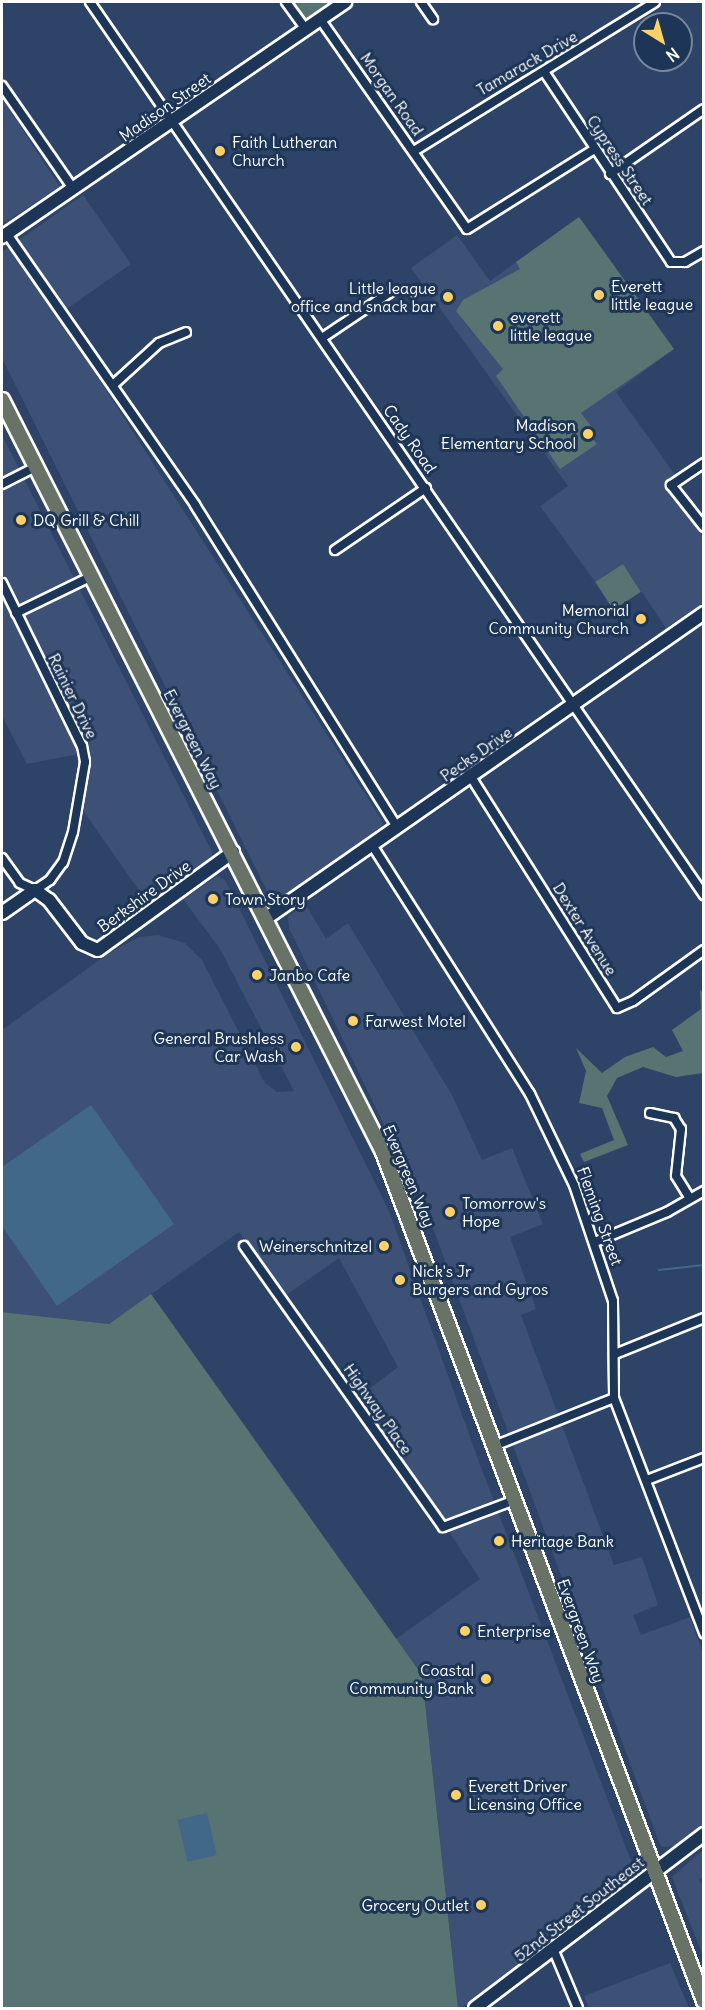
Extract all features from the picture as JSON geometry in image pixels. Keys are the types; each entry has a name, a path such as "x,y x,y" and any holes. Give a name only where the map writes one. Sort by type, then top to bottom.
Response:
{"main road":[{"name":"Evergreen Way","path":"2,399 90,577 233,852 383,1152 515,1500 652,1874 704,2001"}],"street":[{"name":"Cady Road","path":"90,2 171,123 426,488 704,895"},
{"path":"286,2 305,28 320,19"},
{"name":"Madison Street","path":"4,236 345,2"},
{"path":"421,2 433,19"},
{"name":"Tamarack Drive","path":"414,151 517,84 545,73 655,2"},
{"name":"Morgan Road","path":"320,19 467,229 593,150"},
{"name":"Cypress Street","path":"545,73 593,150 670,262 685,262 703,252"},
{"path":"2,86 74,190"},
{"path":"610,174 704,109"},
{"path":"4,236 113,386 195,505 397,827"},
{"path":"322,338 392,291"},
{"path":"113,386 159,343 186,332"},
{"path":"704,463 671,486 704,527"},
{"path":"2,484 35,467"},
{"path":"334,550 426,488"},
{"path":"16,613 90,577"},
{"name":"Rainier Drive","path":"2,583 82,746 85,762 73,832 63,862 51,880 35,890"},
{"name":"Pecks Drive","path":"265,919 704,613"},
{"name":"Dexter Avenue","path":"471,777 617,1008 633,1001 704,950"},
{"name":"Fleming Street","path":"372,845 530,1094 558,1148 595,1242 613,1301 614,1398 704,1633"},
{"name":"Berkshire Drive","path":"2,858 20,882 49,900 82,943 98,950 233,852"},
{"path":"2,914 35,890"},
{"path":"650,1113 674,1118 681,1129 676,1176 690,1198"},
{"path":"595,1242 667,1212 704,1191"},
{"name":"Highway Place","path":"244,1246 443,1527 515,1500"},
{"path":"615,1354 704,1318"},
{"path":"494,1446 614,1398"},
{"path":"647,1480 704,1458"},
{"name":"52nd Street Southeast","path":"475,2008 554,1951 704,1834"},
{"path":"554,1951 578,2008"}],"shaded area":[{"path":"2,98 60,187 2,224"},
{"path":"83,195 131,264 58,315 383,822 381,832 285,900 269,895 2,358 2,252"},
{"name":"Madison Elementary School","path":"579,217 674,349 616,392 676,476 665,484 703,537 703,603 666,628 623,564 596,583 540,506 568,486 411,268 457,235 490,281"},
{"path":"2,435 212,852 212,860 150,906 84,812 90,752 27,764 2,716"},
{"path":"217,876 225,880 389,1211 479,1462 633,1866 629,1881 461,2008 458,2008 422,1675 396,1639 480,1579 360,1396 398,1367 339,1258 286,1295 239,1232 109,1324 2,1312 2,1030 109,953 139,937 158,935 185,943 202,960 265,1083 277,1092 294,1091 220,949 183,899"},
{"path":"306,905 326,939 348,923 452,1095 482,1160 512,1148 543,1224 510,1237 536,1309 521,1315 614,1565 642,1557 658,1605 633,1615 641,1635 690,1617 703,1654 703,1826 676,1846 662,1847 659,1842 430,1220 289,928 288,916"},
{"path":"91,1105 174,1224 57,1306 2,1226 2,1167"},
{"path":"207,1813 217,1855 187,1862 178,1820"},
{"path":"703,1850 703,1877 699,1880 703,1886 703,1956 672,1877"},
{"path":"670,1963 689,2008 589,2008 584,1996"}],"green space":[{"path":"291,2 335,2 306,20"},
{"path":"579,217 674,349 581,413 596,433 591,437 597,444 560,469 496,376 503,369 456,311 463,300 520,269 516,262"},
{"path":"623,564 641,592 613,610 595,582"},
{"path":"700,990 704,994 703,1073 676,1077 643,1067 617,1078 607,1096 628,1145 584,1162 580,1154 614,1140 602,1108 579,1103 586,1071 576,1048 602,1073 625,1057 653,1047 666,1057 683,1051 672,1030 701,1009"},
{"path":"151,1294 422,1675 458,2008 2,2008 2,1312 109,1324"}],"waterway":[{"path":"659,1270 704,1265"}],"place":[{"name":"Faith Lutheran Church","path":"220,151"},
{"name":"Everett little league","path":"599,295"},
{"name":"Little league office and snack bar","path":"448,297"},
{"name":"everett little league","path":"498,326"},
{"name":"Madison Elementary School","path":"588,434"},
{"name":"DQ Grill & Chill","path":"21,520"},
{"name":"Memorial Community Church","path":"641,619"},
{"name":"Town Story","path":"213,899"},
{"name":"Janbo Cafe","path":"257,975"},
{"name":"Farwest Motel","path":"353,1021"},
{"name":"General Brushless Car Wash","path":"296,1047"},
{"name":"Tomorrow's Hope","path":"450,1212"},
{"name":"Weinerschnitzel","path":"384,1246"},
{"name":"Nick's Jr Burgers and Gyros","path":"400,1280"},
{"name":"Heritage Bank","path":"499,1541"},
{"name":"Enterprise","path":"465,1631"},
{"name":"Coastal Community Bank","path":"486,1679"},
{"name":"Everett Driver Licensing Office","path":"456,1795"},
{"name":"Grocery Outlet","path":"481,1905"}]}
